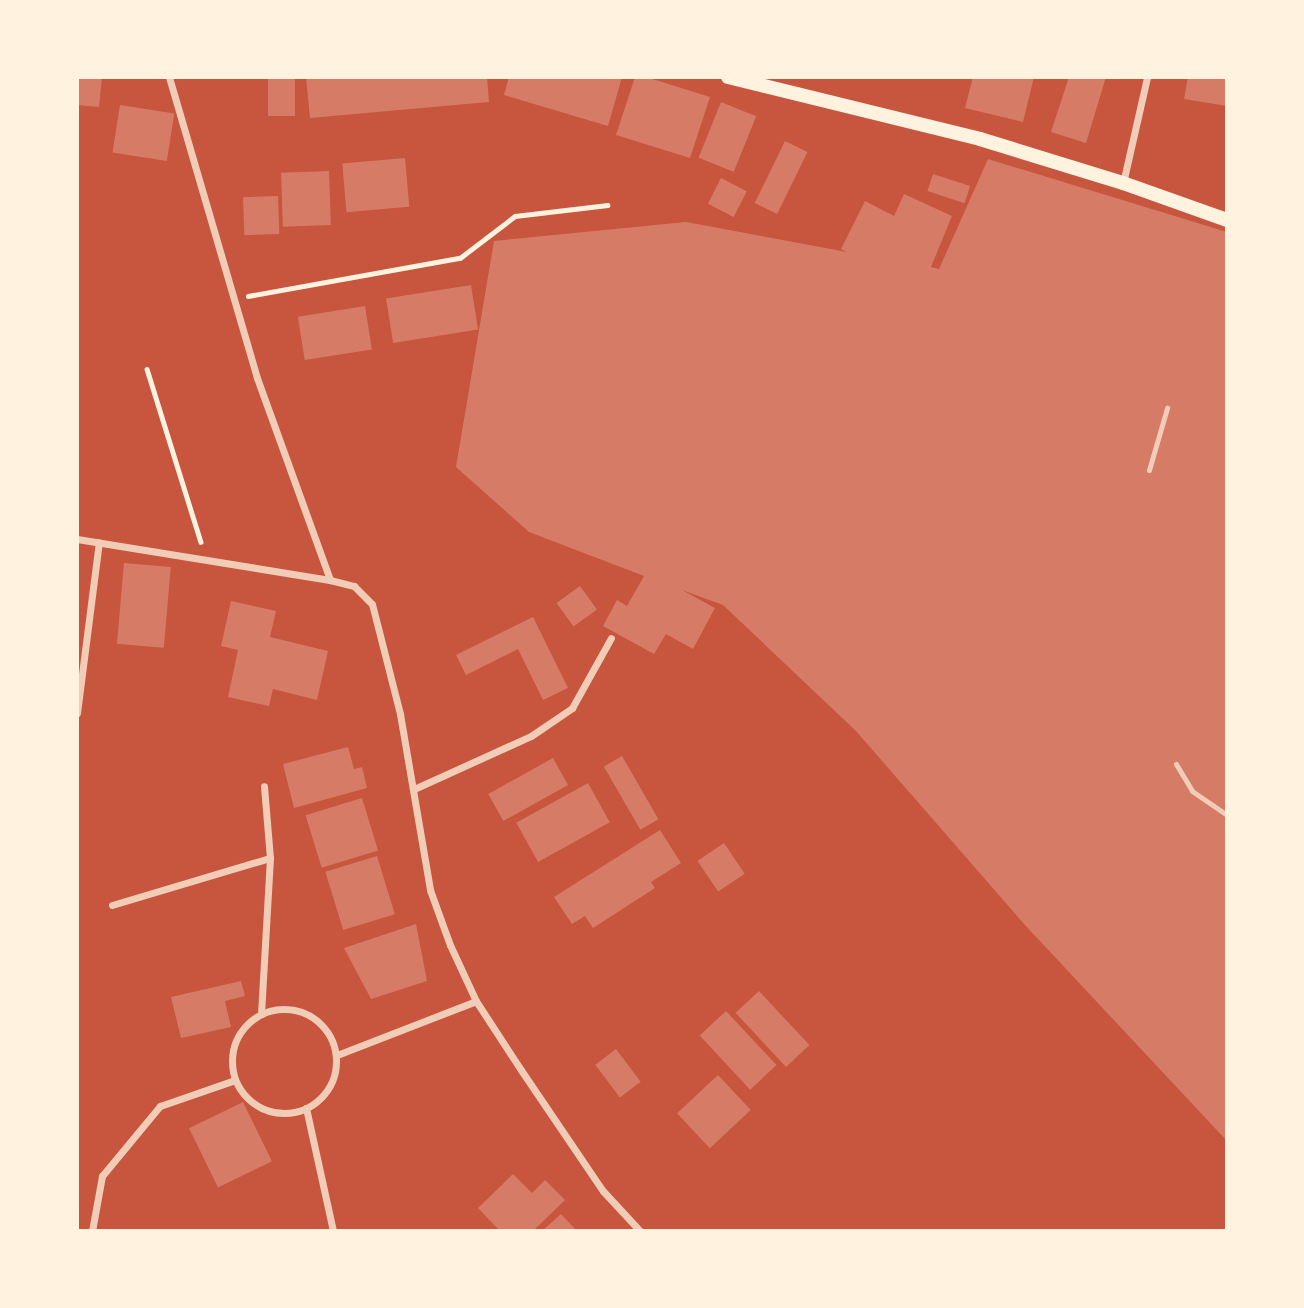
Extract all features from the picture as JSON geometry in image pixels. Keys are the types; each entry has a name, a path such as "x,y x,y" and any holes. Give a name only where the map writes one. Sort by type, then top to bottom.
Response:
{"main road":[{"path":"728,77 980,139 1123,183 1227,220"}],"street":[{"path":"169,77 257,378 330,580"},
{"path":"1123,183 1147,77"},
{"path":"77,539 330,580 354,586 372,604 414,789 430,890 476,1001 603,1191 640,1231"},
{"path":"77,713 99,542"},
{"path":"414,789 531,736 572,708 611,638"},
{"path":"261,1014 270,858 264,786"},
{"path":"112,905 270,858"},
{"path":"337,1055 476,1001"},
{"path":"292,1009 309,1014 323,1026 337,1055 336,1073 328,1090 306,1108 284,1114 270,1112 253,1104 235,1080 233,1051 240,1033 261,1014 292,1009"},
{"path":"92,1231 102,1176 160,1106 235,1080"},
{"path":"306,1108 333,1231"}],"lane":[{"path":"1149,470 1167,408"},
{"path":"1176,764 1192,791 1227,815"}],"path":[{"path":"233,299 460,258 515,216 607,205"},
{"path":"147,369 206,559"}],"building":[{"path":"77,77 102,77 99,107 77,105"},
{"path":"268,77 295,77 295,116 268,116"},
{"path":"306,77 487,77 489,102 310,118"},
{"path":"509,77 622,77 608,126 504,95"},
{"path":"635,77 646,77 710,97 690,158 616,135"},
{"path":"973,77 1034,77 1023,122 965,108"},
{"path":"1069,77 1106,77 1086,143 1051,132"},
{"path":"1188,77 1227,77 1227,106 1184,99"},
{"path":"721,102 756,116 734,172 699,158"},
{"path":"120,105 174,114 167,161 112,152"},
{"path":"785,141 807,152 777,214 755,203"},
{"path":"405,158 409,207 347,212 342,163"},
{"path":"988,159 1227,232 1227,1141 1024,924 856,731 723,605 682,590 715,608 693,649 666,634 654,654 603,626 617,600 627,606 644,576 529,532 456,467 494,241 686,222 847,252 841,249 865,201 894,216 904,194 952,216 931,267 939,269"},
{"path":"329,171 331,225 283,227 281,173"},
{"path":"933,174 970,186 965,203 927,191"},
{"path":"721,178 747,191 734,217 708,204"},
{"path":"278,196 279,234 244,235 243,197"},
{"path":"471,285 478,329 393,343 386,298"},
{"path":"365,306 372,349 305,360 298,317"},
{"path":"124,563 171,567 164,648 117,644"},
{"path":"580,586 597,609 574,627 557,603"},
{"path":"231,601 276,611 270,637 328,651 317,700 273,689 269,706 228,697 238,650 221,646"},
{"path":"533,617 568,688 543,700 518,649 466,675 456,655"},
{"path":"348,747 354,769 362,767 367,788 294,808 283,764"},
{"path":"622,756 658,819 640,830 604,766"},
{"path":"553,758 568,785 503,821 488,794"},
{"path":"588,783 610,822 538,862 516,823"},
{"path":"362,798 378,851 322,868 306,815"},
{"path":"660,830 681,863 651,882 655,888 593,928 585,916 572,924 554,897"},
{"path":"724,843 745,874 718,892 697,861"},
{"path":"377,856 395,914 343,930 325,872"},
{"path":"416,924 427,981 371,999 344,948"},
{"path":"241,981 245,996 225,1001 231,1027 181,1038 171,997"},
{"path":"759,991 809,1045 786,1067 736,1013"},
{"path":"726,1011 776,1065 750,1090 700,1036"},
{"path":"616,1049 641,1082 620,1097 595,1065"},
{"path":"718,1075 751,1110 710,1148 677,1113"},
{"path":"243,1102 272,1161 218,1188 189,1128"},
{"path":"513,1174 532,1193 545,1180 565,1200 533,1231 500,1231 478,1208"},
{"path":"561,1214 577,1231 542,1231"}]}
